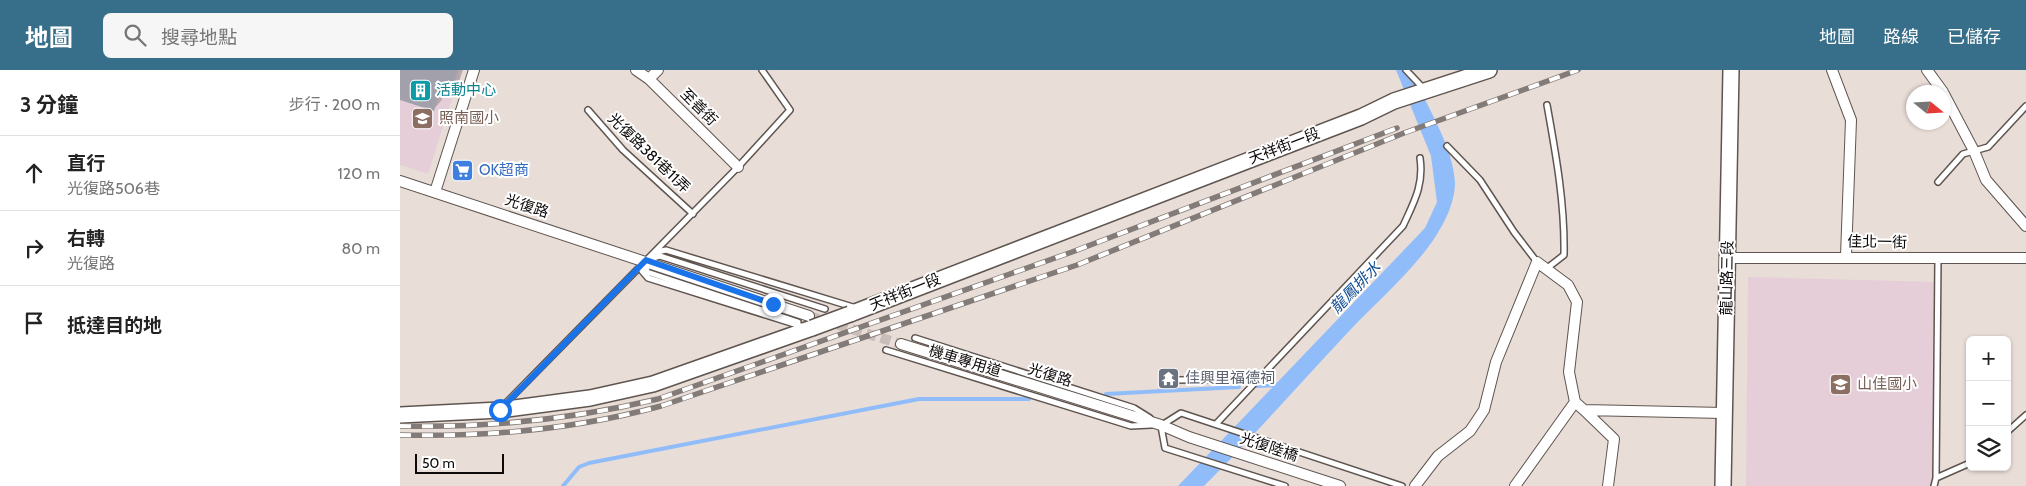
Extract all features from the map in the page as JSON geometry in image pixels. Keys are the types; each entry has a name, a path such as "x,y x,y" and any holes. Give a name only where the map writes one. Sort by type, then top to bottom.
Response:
{"street":[{"path":"435,192 474,70"},
{"name":"至善街","path":"636,70 649,79 738,167"},
{"path":"649,79 658,70"},
{"path":"1426,91 1489,70"},
{"name":"龍山路三段","path":"1723,486 1730,70"},
{"path":"1832,70 1850,120 1846,256"},
{"path":"1927,70 1937,85"},
{"name":"天祥街一段","path":"400,414 500,410 590,398 653,384 807,323 855,311 1352,120 1394,101 1426,91"},
{"path":"1951,108 1974,151 1986,180 2026,226"},
{"name":"光復路","path":"400,181 646,260 807,323"},
{"name":"佳北一街","path":"1728,258 1846,256 2026,258"},
{"path":"1415,486 1438,456 1470,431 1484,410 1496,362 1537,262 1568,285 1577,302 1569,372 1575,402 1614,439 1608,486"},
{"name":"光復路","path":"901,344 1161,425 1189,437"},
{"path":"1515,486 1575,402"},
{"path":"1584,410 1724,413"},
{"name":"光復陸橋","path":"1189,437 1340,486"}],"lane":[{"path":"500,410 693,214 790,110 762,70"},
{"path":"1406,70 1426,91"},
{"path":"1546,269 1564,255 1561,181 1547,105"},
{"path":"1938,182 1963,154 1988,147 2026,106"},
{"name":"光復路381巷11弄","path":"588,110 623,150 693,214"},
{"path":"1448,146 1480,180 1514,232 1537,262"},
{"path":"1216,424 1403,226 1419,193 1422,175 1420,158"},
{"path":"807,323 648,278 642,271 646,260 661,250 666,250 855,311"},
{"path":"646,260 660,256 826,309"},
{"path":"1934,486 1936,478 1938,258"},
{"name":"機車專用道","path":"915,338 1134,408 1161,425"},
{"name":"機車專用道","path":"886,350 1131,426 1161,425"},
{"path":"1176,380 1258,379"},
{"path":"1286,486 1165,448 1161,425 1182,413 1402,486"},
{"path":"2011,428 2026,415"},
{"path":"1936,478 1966,465"}],"shaded area":[{"name":"照南國小","path":"400,70 461,70 428,174 400,165"},
{"name":"山佳國小","path":"1748,277 1937,282 1934,486 1746,486"}],"water":[{"path":"1396,70 1410,70 1438,125 1450,155 1455,189 1443,224 1412,267 1204,486 1178,486 1425,228 1437,202 1431,156"}],"building":[{"name":"活動中心","path":"400,70 458,70 451,92 441,89 434,111 400,100"}],"waterway":[{"path":"1257,386 1278,385"},
{"path":"1106,394 1239,387"},
{"path":"563,486 579,467 589,463 919,399 1029,399"}],"tunnel":[{"path":"809,316 901,344"}],"railway":[{"path":"400,435 466,435 532,430 597,421 661,406 1077,265 1404,133 1578,70"},
{"path":"400,426 497,424 530,421 594,412 658,399 1072,252 1397,128"}],"place":[{"name":"活動中心","path":"420,90"},
{"name":"照南國小","path":"423,118"},
{"name":"OK超商","path":"463,170"},
{"name":"佳興里福德祠","path":"1169,378"},
{"name":"山佳國小","path":"1841,384"}],"route":[{"path":"500,410 646,260 773,304"}],"water label":[{"name":"龍鳳排水","path":"1355,287"}]}
